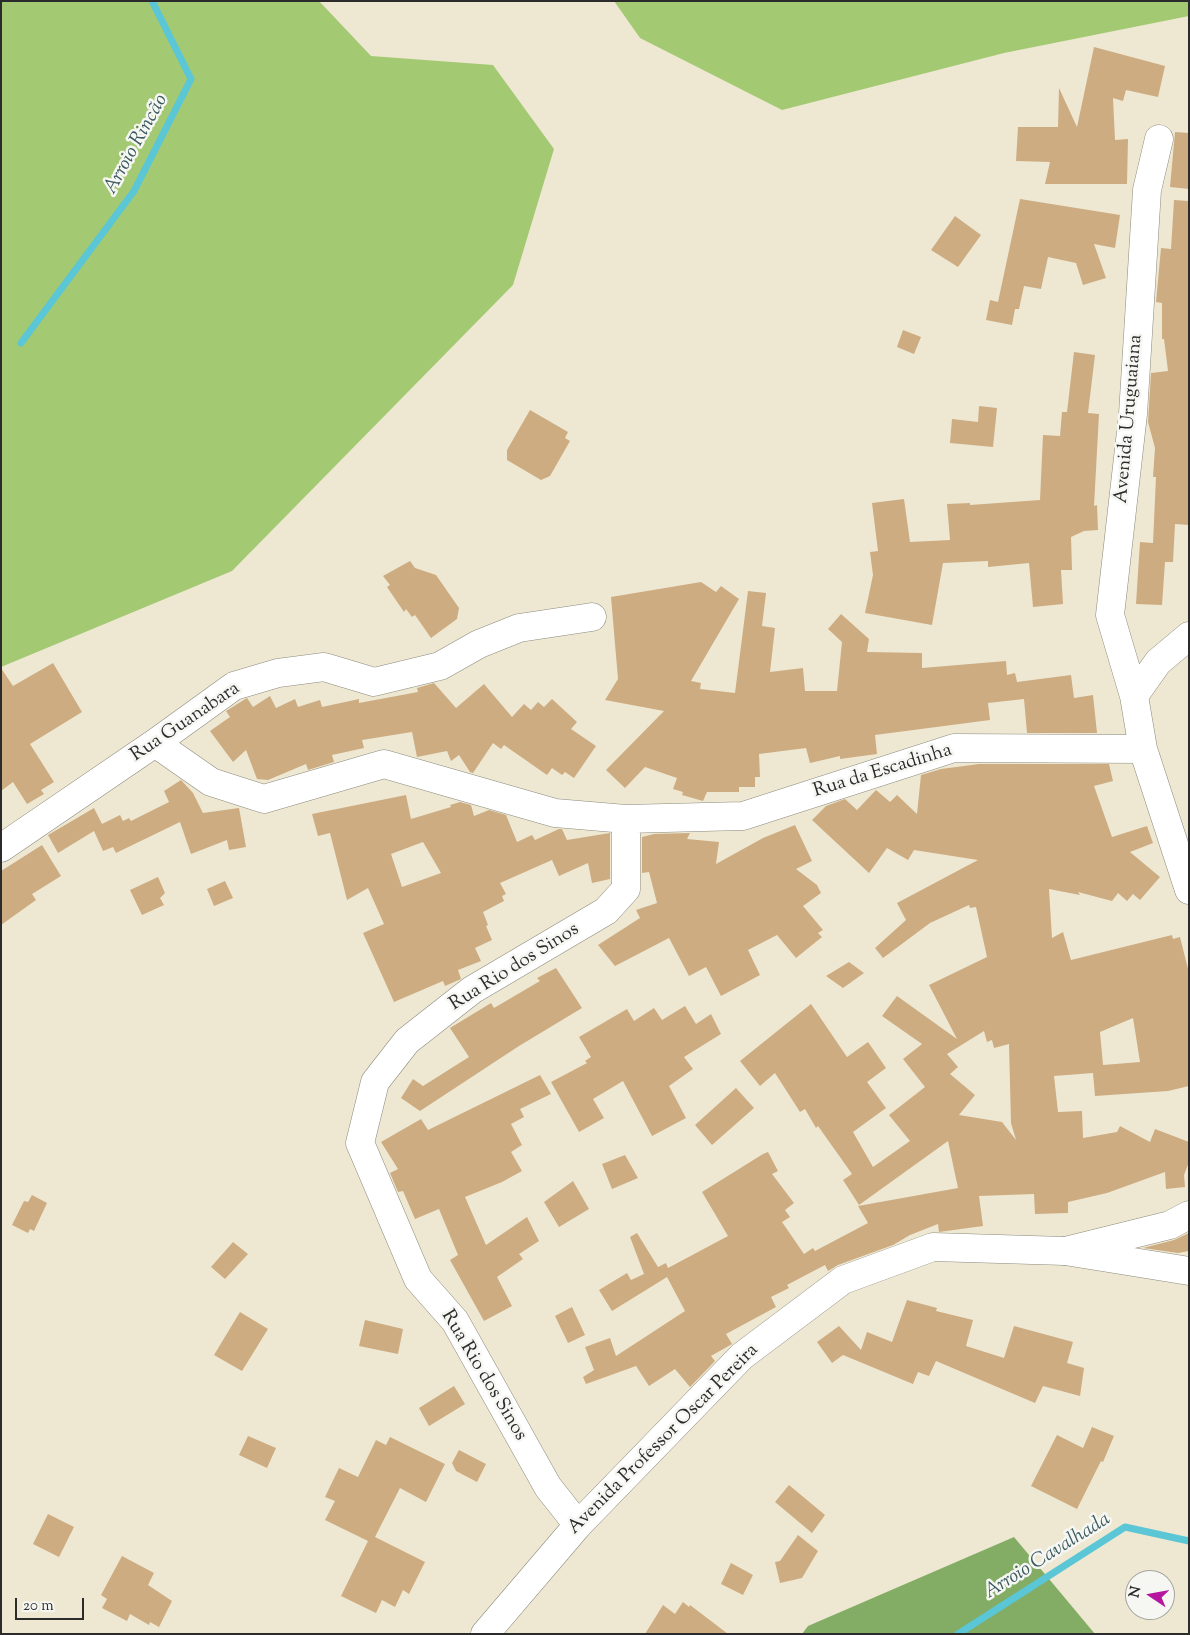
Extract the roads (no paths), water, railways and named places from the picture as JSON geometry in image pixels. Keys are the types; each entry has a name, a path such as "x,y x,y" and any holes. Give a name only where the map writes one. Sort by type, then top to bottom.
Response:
{"street":[{"name":"Avenida Uruguaiana","path":"1160,139 1147,190 1133,414 1110,615 1134,696 1143,749 1189,890"},
{"name":"Rua Guanabara","path":"1,848 155,743 234,686 278,673 324,667 374,682 440,666 480,644 519,628 592,617"},
{"path":"1134,696 1158,662 1189,636"},
{"name":"Rua da Escadinha","path":"155,743 211,782 264,799 384,764 555,813 626,819 743,816 954,748 1143,749"},
{"name":"Rua Rio dos Sinos","path":"578,1525 548,1487 455,1321 418,1279 360,1143 375,1082 407,1041 472,990 606,911 626,889 626,819"},
{"path":"1065,1251 1170,1225 1189,1215"},
{"name":"Avenida Professor Oscar Pereira","path":"485,1634 578,1525 742,1356 843,1280 932,1247 1065,1251 1189,1271"}],"waterway":[{"name":"Arroio Rincão","path":"21,343 134,191 191,79 152,1"},
{"name":"Arroio Cavalhada","path":"958,1634 1125,1527 1189,1541"}]}
